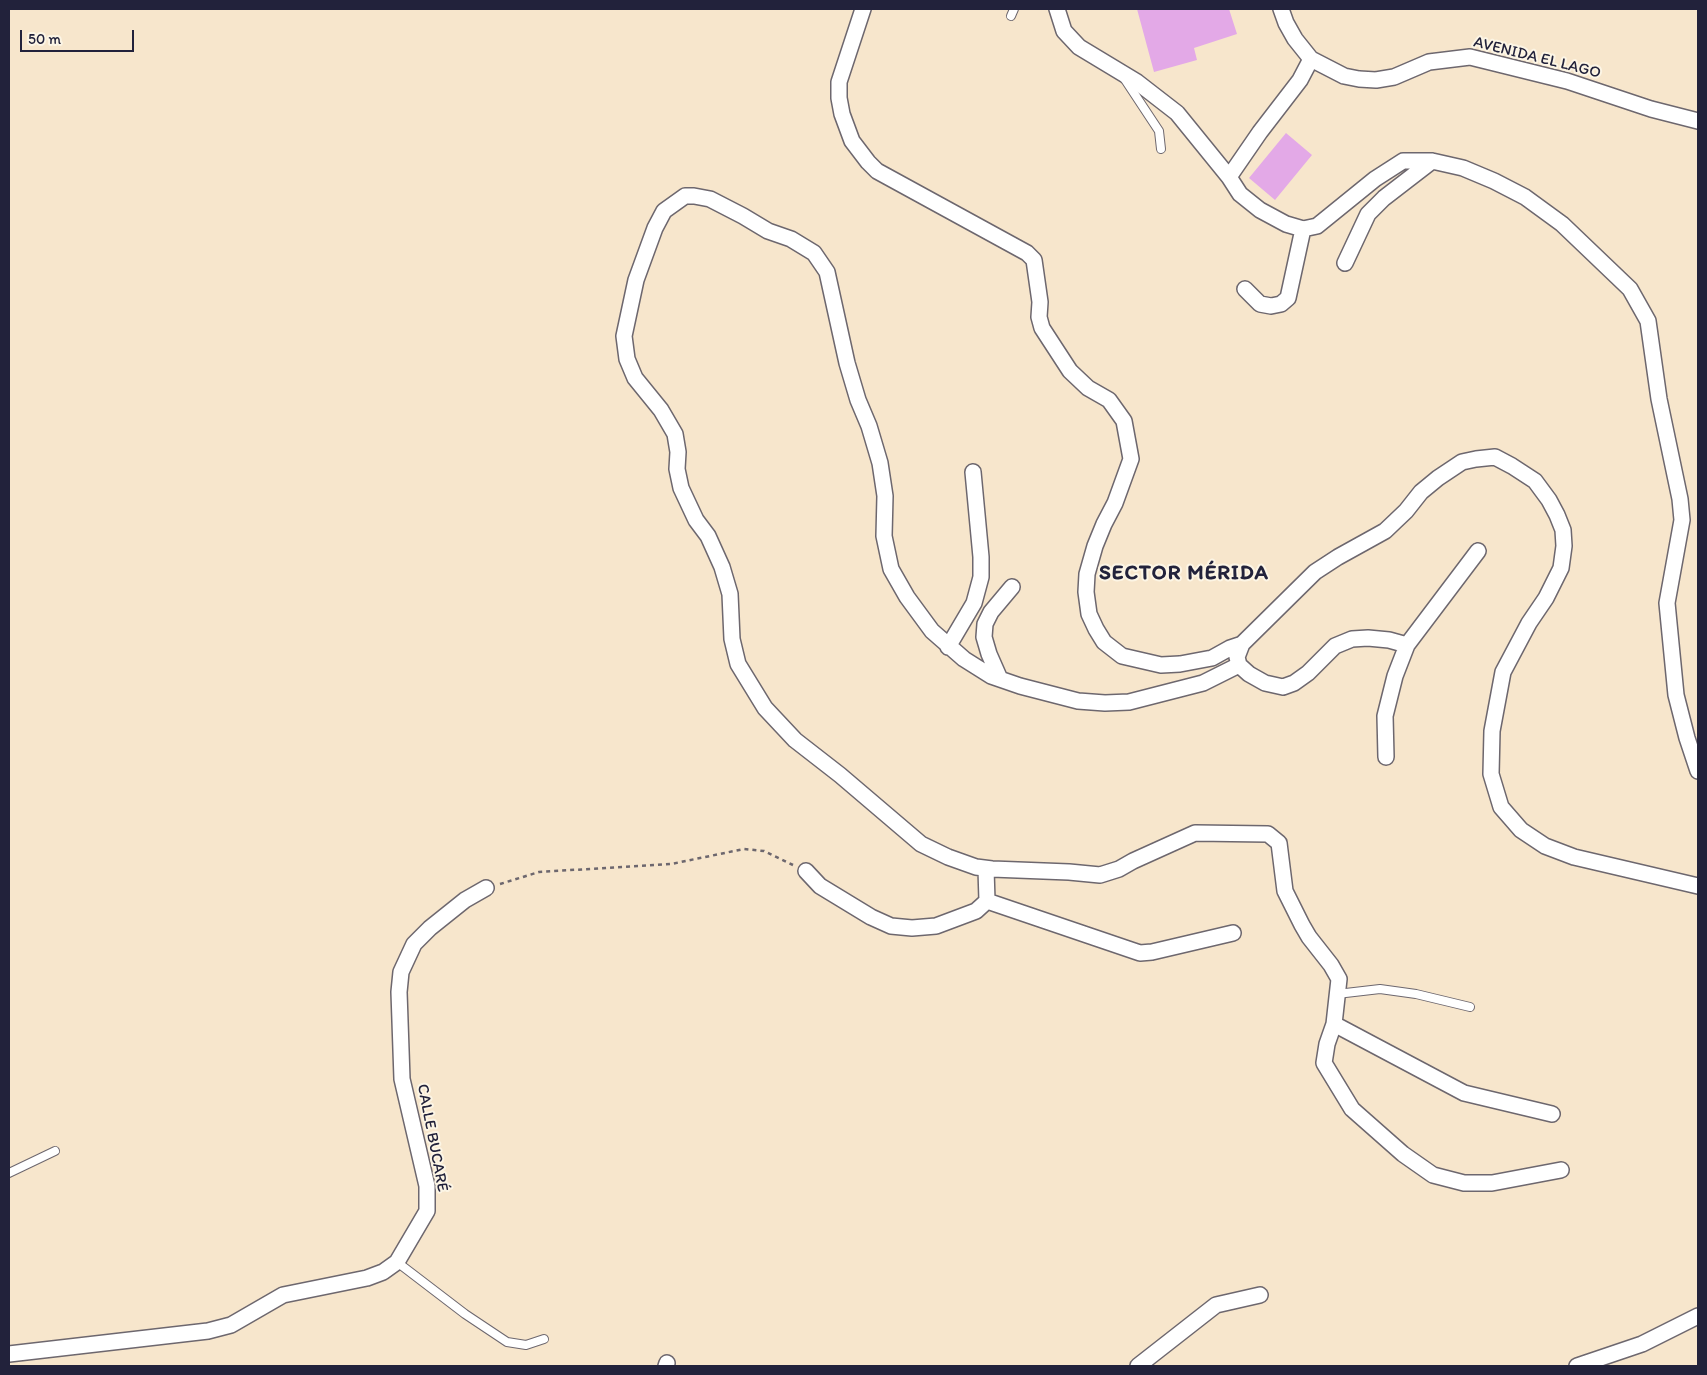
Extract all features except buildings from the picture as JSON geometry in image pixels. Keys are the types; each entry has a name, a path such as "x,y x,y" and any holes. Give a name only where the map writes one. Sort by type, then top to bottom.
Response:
{"street":[{"path":"863,9 839,82 842,114 852,141 859,152 877,171 1026,253 1034,260 1040,302 1039,317 1042,328 1070,371 1088,388 1109,400 1124,422 1130,459 1115,503 1095,546 1087,574 1086,592 1089,614 1096,630 1104,642 1122,656 1161,666 1212,658 1242,644"},
{"path":"1057,9 1064,31 1079,47 1137,82 1178,113 1229,177 1240,194 1260,210 1286,224 1303,229 1317,226 1375,179 1403,161 1432,161 1463,168 1525,197 1562,224 1630,289 1648,321 1659,399 1680,499 1682,520 1667,603 1676,695 1698,771"},
{"name":"AVENIDA EL LAGO","path":"1281,9 1295,39 1311,59 1344,76 1359,80 1376,80 1394,77 1429,62 1470,57 1567,81 1698,121"},
{"path":"1229,177 1260,132 1300,80 1311,59"},
{"path":"1345,263 1368,214 1384,198 1432,161"},
{"path":"1239,665 1203,683 1129,702 1105,704 1078,701 1020,686 991,676 948,647 932,631 907,597 891,569 884,536 885,496 880,463 847,364 827,272 814,253 790,239 768,232 743,216 710,199 685,196 664,211 655,228 636,280 624,336 627,358 634,378 661,410 675,434 680,488 696,520 708,536 722,567 730,594 732,639 738,664 765,708 795,740 840,774 922,844 948,857 976,867 1100,875 1119,869 1195,833 1268,834 1279,843 1286,891 1302,925 1339,979 1334,1024 1327,1044 1324,1063 1352,1110 1403,1154 1433,1175 1464,1183 1492,1184 1561,1170"},
{"path":"1245,289 1260,304 1271,306 1281,304 1288,298 1303,229"},
{"path":"1407,645 1389,640 1352,639 1335,646 1308,673 1283,688 1264,682 1249,674 1239,665 1237,658 1242,644 1315,572 1338,556 1386,531 1406,511 1421,492 1462,462 1495,458 1535,480 1549,500 1563,530 1564,546 1561,568 1546,598 1529,622 1504,672 1492,732 1491,765 1491,774 1501,807 1521,830 1545,846 1574,857 1698,886"},
{"path":"948,647 974,603 981,577 981,557 973,472"},
{"path":"1386,757 1385,716 1395,676 1407,645 1478,551"},
{"path":"1000,679 984,637 985,624 991,612 1012,587"},
{"path":"806,871 820,886 871,917 891,926 912,928 936,926 976,911 987,901 986,869"},
{"name":"CALLE BUCARÉ","path":"9,1354 208,1331 231,1325 283,1295 366,1278 383,1272 397,1262 427,1212 427,1186 402,1079 398,992 400,972 414,944 430,928 465,900 486,888"},
{"path":"987,901 1140,953 1233,934"},
{"path":"1334,1024 1464,1093 1552,1114"},
{"path":"1138,1366 1216,1305 1260,1295"},
{"path":"1578,1366 1642,1344 1698,1316"}],"lane":[{"path":"1118,70 1159,131 1161,149"},
{"path":"1337,994 1380,989 1416,994 1470,1007"},
{"path":"9,1173 55,1151"},
{"path":"397,1262 465,1314 506,1342 526,1345 544,1339"}],"path":[{"path":"486,888 540,872 671,864 744,849 764,851 806,871"}],"district":[{"name":"SECTOR MÉRIDA","path":"1184,574"}]}
